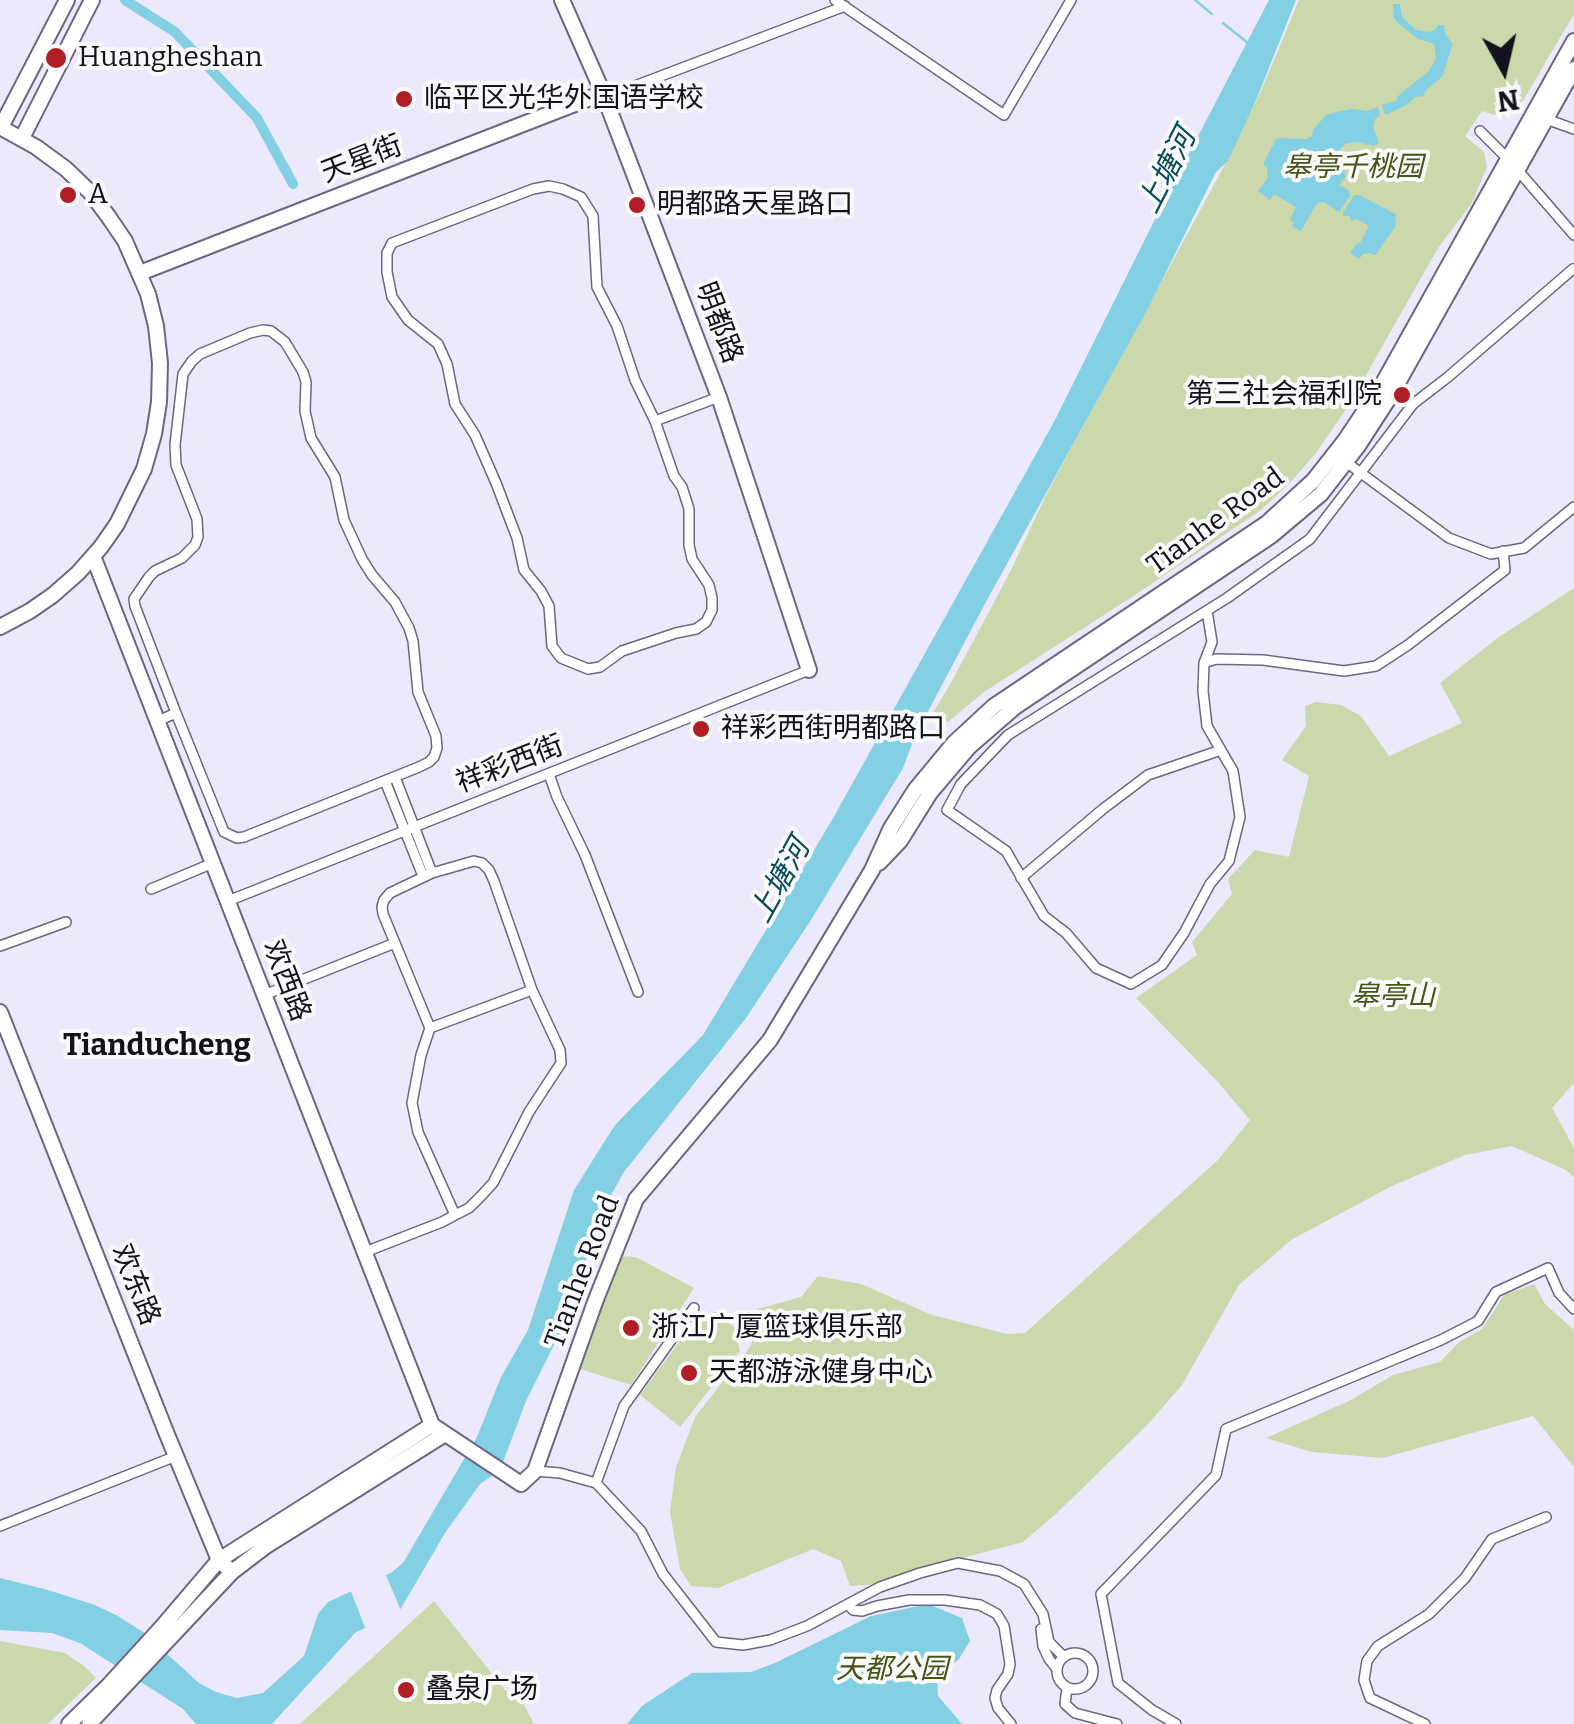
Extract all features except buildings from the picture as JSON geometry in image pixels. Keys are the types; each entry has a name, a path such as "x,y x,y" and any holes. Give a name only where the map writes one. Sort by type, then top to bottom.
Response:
{"main road":[{"path":"0,627 53,595 78,573 117,524 144,469 159,402 156,326 125,241 90,192 66,169 0,127 67,0"},
{"path":"22,138 92,0"},
{"name":"明都路","path":"562,0 603,93 719,396 810,670"},
{"name":"Tianhe Road","path":"872,870 900,841 969,746 992,726 1271,536 1321,494 1391,395 1574,41"},
{"name":"Tianhe Road","path":"534,1471 636,1199 770,1040 915,790 954,743 994,706 1267,522 1313,480 1382,385 1512,165 1546,119 1574,69"},
{"name":"天星街","path":"140,274 603,93"},
{"name":"欢西路","path":"93,556 438,1429"},
{"name":"欢东路","path":"0,1012 219,1560 232,1572"},
{"path":"438,1429 521,1484 534,1471"},
{"path":"88,1724 107,1707 167,1632 219,1560 438,1429"},
{"path":"70,1724 232,1572 438,1429"}],"street":[{"path":"834,0 1004,115 1071,0"},
{"path":"603,93 632,87 844,6"},
{"path":"1546,119 1574,129"},
{"path":"1480,132 1574,235"},
{"path":"549,186 581,197 593,216 597,287 656,421 689,509 692,559 709,585 712,610 706,622 696,629 622,651 600,668 588,668 560,658 552,646 549,606 524,570 517,538 496,483 455,404 447,364 438,344 408,320 392,297 387,272 387,253 392,243 532,189 549,186"},
{"path":"1207,610 1212,642 1204,662 1202,691 1207,726 1234,771 1240,817 1229,860 1210,884 1184,933 1162,964 1130,984 1096,968 1066,933 1044,916 1006,852 947,810 961,784 1008,735 1207,610 1310,539 1412,404 1574,270"},
{"path":"271,331 285,342 303,372 307,426 335,477 344,520 372,575 404,616 414,641 418,692 437,748 429,762 390,779 244,837 224,832 134,606 134,599 149,577 182,558 198,537 196,520 176,465 183,374 200,354 250,333 271,331"},
{"path":"656,421 719,396"},
{"path":"1346,462 1449,538 1491,554 1524,548 1574,507"},
{"path":"1204,662 1263,660 1344,671 1376,666 1505,570 1502,552"},
{"name":"祥彩西街","path":"228,901 810,670"},
{"path":"158,721 176,713"},
{"path":"1021,878 1148,775 1221,750"},
{"path":"549,774 638,992"},
{"path":"390,779 428,875"},
{"path":"365,1252 455,1215 468,1208 493,1183 528,1112 562,1063 489,870 474,861 428,875 390,893 384,900 383,914 430,1028 420,1056 412,1103 418,1132 455,1215"},
{"path":"151,890 213,864"},
{"path":"0,946 66,922"},
{"path":"264,995 395,942"},
{"path":"430,1028 532,990"},
{"path":"1176,1724 1118,1683 1101,1594 1216,1475 1226,1429 1465,1328 1478,1321 1496,1292 1548,1268 1559,1293 1574,1309"},
{"path":"596,1483 624,1406 694,1308"},
{"path":"0,1526 176,1456"},
{"path":"534,1471 596,1483 640,1531 663,1574 716,1642 743,1646 770,1640 807,1626 880,1587 958,1563 1000,1571 1024,1584 1043,1614 1049,1642 1064,1658"},
{"path":"1424,1724 1370,1698 1364,1680 1367,1660 1378,1646 1429,1614 1465,1578 1492,1539 1546,1517"},
{"path":"1024,1584 1040,1624 1043,1646 1059,1680 1067,1688 1078,1689 1089,1682 1093,1671 1084,1656 1072,1654 1057,1669"},
{"path":"848,1604 853,1610 862,1611 910,1600 945,1600 980,1604 997,1614 1004,1626 1010,1664 996,1698 998,1708 1011,1724"},
{"path":"1067,1688 1065,1704 1075,1713 1117,1724"}],"green space":[{"name":"皋亭千桃园","path":"1299,0 1574,0 1574,14 1516,109 1503,117 1482,111 1465,136 1484,152 1487,167 1472,203 1438,248 1349,405 1289,484 1261,510 984,692 948,722 932,714 1223,168"},
{"name":"皋亭山","path":"1574,588 1574,1083 1552,1108 1574,1148 1574,1177 1512,1146 1465,1155 1392,1186 1291,1240 1239,1285 1182,1385 1148,1424 1023,1542 882,1584 850,1586 841,1561 813,1549 718,1588 691,1586 680,1569 670,1512 676,1467 695,1417 751,1346 757,1309 801,1297 818,1276 861,1284 932,1315 1007,1334 1025,1333 1218,1160 1250,1120 1136,998 1197,955 1192,942 1232,894 1228,879 1255,850 1289,857 1309,776 1282,760 1306,726 1305,706 1316,702 1341,705 1361,716 1389,756 1462,723 1440,683 1499,637"},
{"name":"浙江广厦篮球俱乐部","path":"620,1256 636,1257 694,1288 631,1385 580,1369"},
{"path":"1534,1284 1545,1304 1574,1330 1574,1467 1533,1416 1383,1458 1312,1452 1266,1438 1351,1400 1393,1375 1440,1362 1459,1342 1482,1329 1504,1295"},
{"name":"天都游泳健身中心","path":"716,1312 734,1327 740,1351 680,1427 640,1395 699,1315"},
{"path":"434,1601 505,1690 520,1697 534,1724 300,1724"},
{"path":"0,1641 65,1653 96,1678 48,1724 0,1724"}],"water":[{"path":"1269,0 1296,0 1228,161 1216,172 1145,314 915,736 903,768 746,1018 624,1172 606,1204 559,1335 526,1401 500,1470 480,1484 445,1533 400,1610 355,1633 272,1724 196,1724 183,1709 80,1643 52,1633 0,1630 0,1578 95,1605 118,1616 143,1632 199,1683 237,1698 263,1693 304,1656 318,1614 328,1602 391,1573 403,1563 477,1437 501,1377 528,1330 574,1190 615,1125 703,1035 832,820 1055,420"},
{"path":"1393,4 1400,4 1402,17 1416,30 1430,32 1444,25 1452,46 1442,77 1424,96 1415,97 1385,115 1382,105 1396,101 1429,71 1436,59 1434,44 1418,39 1397,22"},
{"path":"1378,107 1380,115 1373,128 1379,143 1345,144 1336,153 1336,168 1346,176 1339,185 1350,195 1339,212 1324,202 1317,203 1301,231 1292,226 1294,222 1290,220 1296,207 1274,194 1270,200 1258,191 1268,178 1263,164 1277,138 1306,139 1326,115"},
{"path":"1355,195 1396,214 1395,227 1375,255 1363,254 1359,259 1350,253 1369,226 1343,216"},
{"name":"天都公园","path":"928,1604 962,1618 970,1641 959,1659 937,1676 938,1696 962,1724 627,1724 642,1706 692,1673 751,1672 871,1616"}],"pier":[{"path":"385,1573 402,1613 366,1630 350,1589"}],"waterway":[{"path":"125,0 175,32 257,118 293,184"},
{"path":"1195,0 1212,14"},
{"path":"1223,23 1249,44"}],"place":[{"name":"Huangheshan","path":"56,58"},
{"name":"临平区光华外国语学校","path":"404,99"},
{"name":"A","path":"68,195"},
{"name":"明都路天星路口","path":"637,205"},
{"name":"第三社会福利院","path":"1402,395"},
{"name":"祥彩西街明都路口","path":"701,729"},
{"name":"浙江广厦篮球俱乐部","path":"631,1328"},
{"name":"天都游泳健身中心","path":"689,1373"},
{"name":"叠泉广场","path":"406,1690"}],"district":[{"name":"Tianducheng","path":"157,1047"}],"water label":[{"name":"上塘河","path":"1168,171"},
{"name":"上塘河","path":"781,881"}]}
